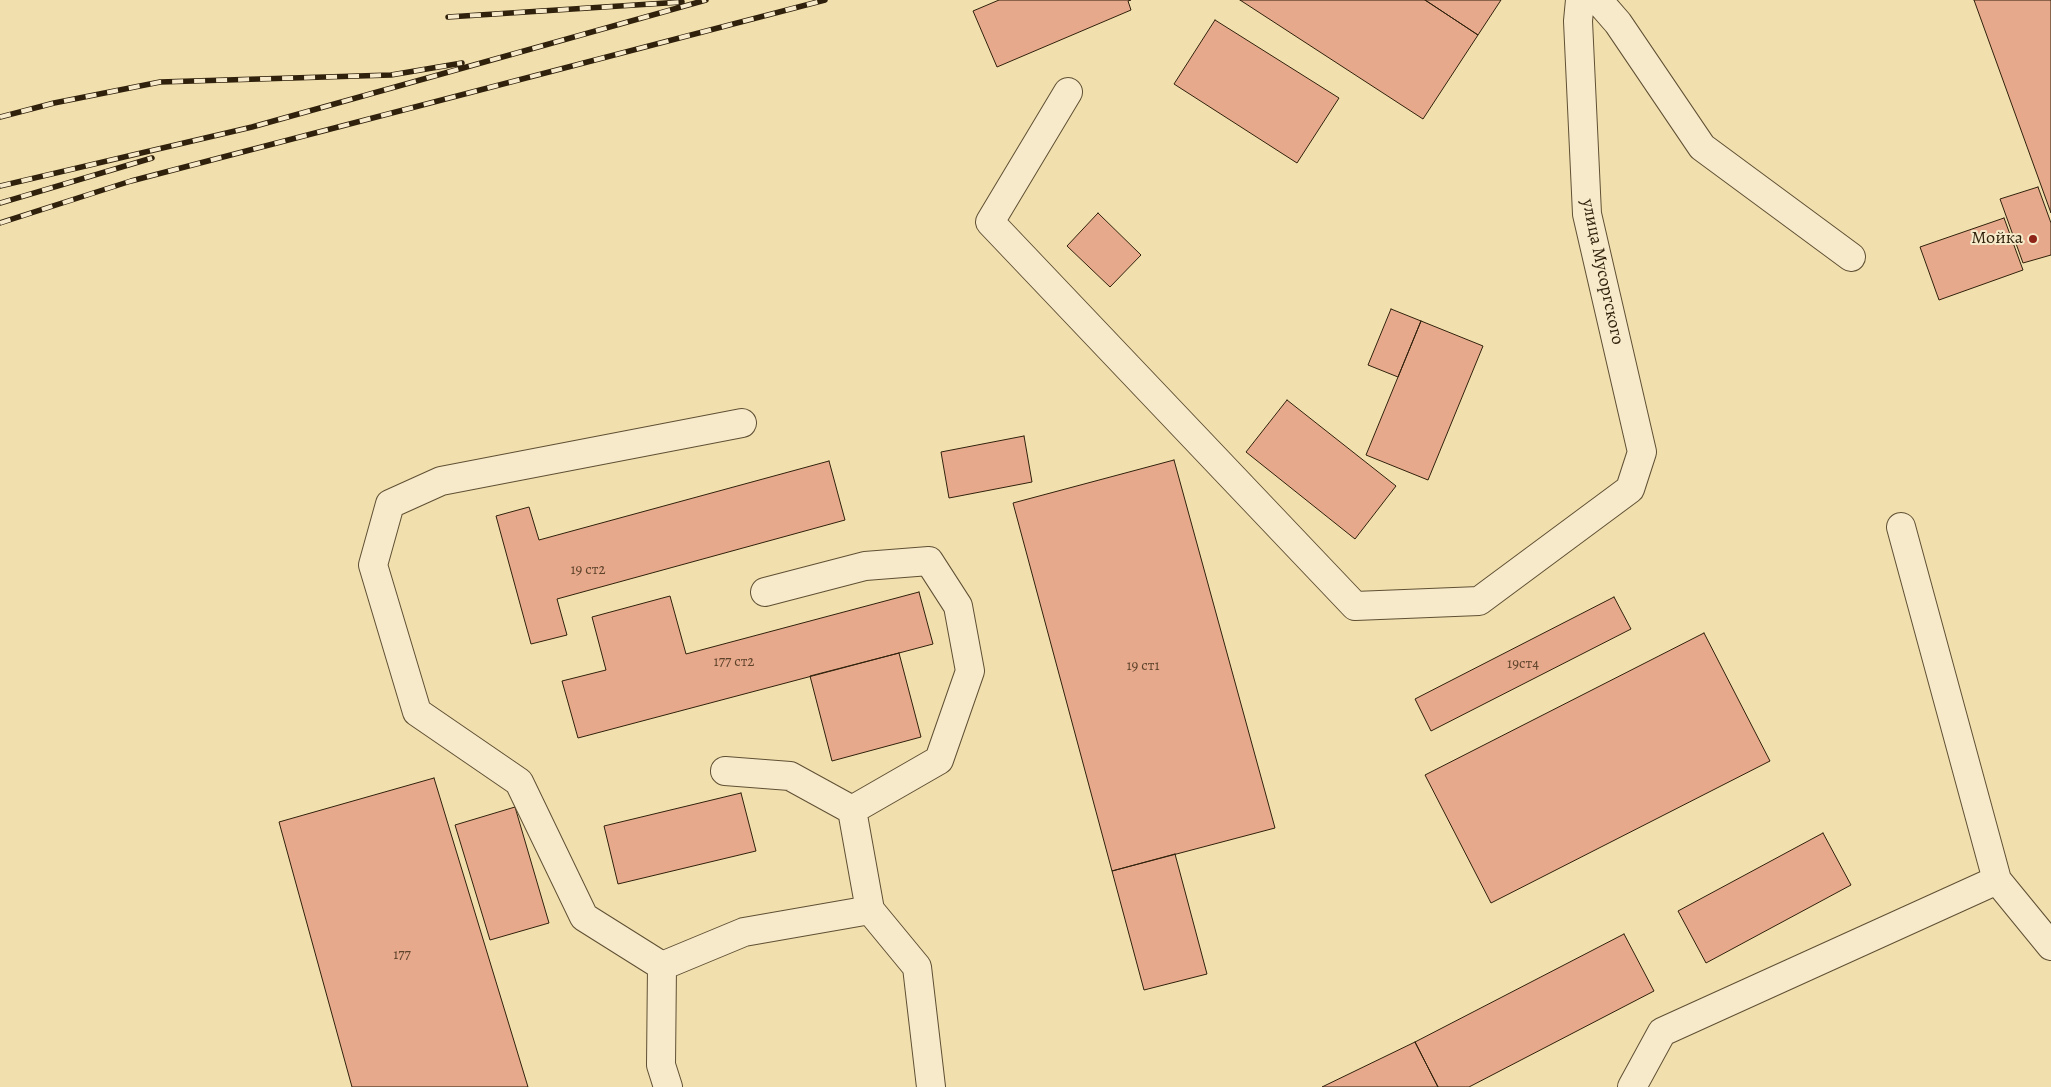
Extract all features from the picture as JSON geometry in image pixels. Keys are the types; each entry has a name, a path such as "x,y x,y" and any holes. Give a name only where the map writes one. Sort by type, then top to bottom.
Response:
{"lane":[{"name":"улица Мусоргского","path":"1068,92 990,222 1355,606 1479,601 1630,489 1642,452 1587,214 1578,21 1580,0"},
{"path":"1598,0 1618,24 1702,147 1851,257"},
{"path":"662,966 584,917 519,782 417,712 373,565 390,504 441,481 742,423"},
{"path":"1900,527 1997,880 2051,946"},
{"path":"765,592 865,566 929,562 958,606 970,671 939,760 852,810"},
{"path":"726,771 790,776 852,810"},
{"path":"852,810 870,910 917,967 931,1087"},
{"path":"1632,1087 1662,1032 1997,880"},
{"path":"662,966 744,932 870,910"},
{"path":"662,966 661,1065 668,1087"}],"building":[{"path":"999,0 1131,0 1128,1 1131,10 997,67 973,11"},
{"path":"1240,0 1425,0 1478,35 1423,119"},
{"path":"1425,0 1501,0 1478,35"},
{"path":"1974,0 2051,0 2051,213"},
{"path":"1215,20 1339,98 1297,163 1174,84"},
{"name":"Мойка","path":"2038,187 2051,223 2051,255 2023,263 2000,199"},
{"path":"1098,213 1141,255 1110,287 1067,246"},
{"path":"2004,218 2023,270 1939,300 1920,247"},
{"path":"1391,309 1421,321 1398,377 1368,365"},
{"path":"1421,321 1483,346 1428,480 1366,455"},
{"path":"1287,400 1396,486 1355,539 1246,452"},
{"path":"1024,436 1032,482 949,498 941,452"},
{"path":"1174,460 1275,828 1112,871 1013,503"},
{"path":"829,461 845,520 557,599 567,635 531,644 496,516 529,507 539,540"},
{"path":"919,592 933,644 578,738 562,681 606,670 592,617 670,596 686,654"},
{"path":"1614,597 1631,629 1431,731 1415,699"},
{"path":"1704,633 1770,761 1491,903 1425,775"},
{"path":"899,653 921,737 832,761 810,676"},
{"path":"434,778 528,1087 352,1087 279,822"},
{"path":"741,793 756,851 618,884 604,826"},
{"path":"515,807 549,923 490,940 455,825"},
{"path":"1823,833 1851,885 1706,963 1678,911"},
{"path":"1175,854 1207,974 1144,990 1112,871"},
{"path":"1624,934 1654,991 1469,1087 1438,1087 1415,1042"},
{"path":"1415,1042 1438,1087 1322,1087"}],"railway":[{"path":"0,186 252,127 706,0"},
{"path":"0,223 131,181 825,0"},
{"path":"448,17 682,2"},
{"path":"0,117 54,103 160,82 391,75 462,63"},
{"path":"0,203 152,158"}],"place":[{"name":"Мойка","path":"2033,239"}]}
